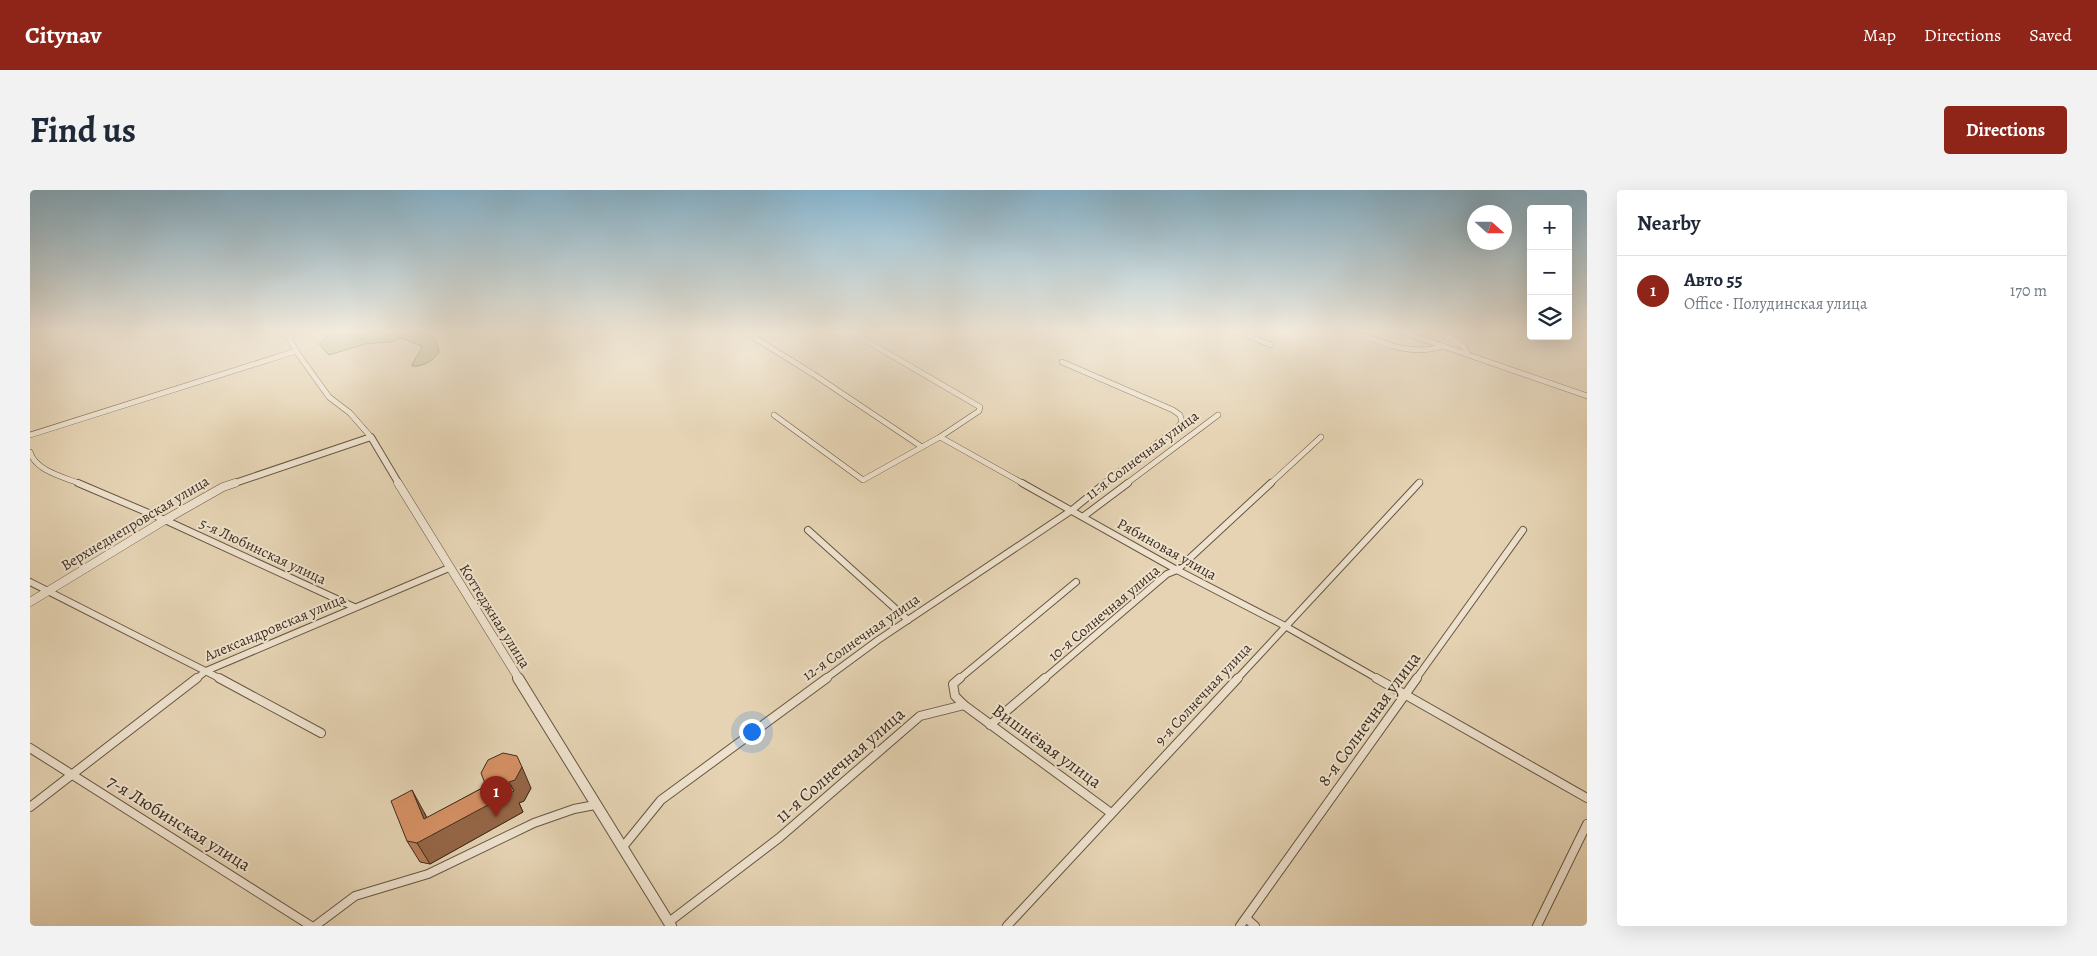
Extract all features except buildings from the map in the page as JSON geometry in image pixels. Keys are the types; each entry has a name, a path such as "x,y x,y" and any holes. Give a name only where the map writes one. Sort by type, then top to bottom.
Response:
{"street":[{"path":"30,435 254,364"},
{"name":"Коттеджная улица","path":"306,364 330,397 350,413 371,437 449,568 460,582 595,805 670,924"},
{"path":"797,364 922,446"},
{"path":"774,415 863,480 940,437 979,411 980,407 907,364"},
{"name":"12-я Солнечная улица","path":"622,848 661,800 908,620 1072,510 1129,463 1177,428 1182,422 1180,415 1173,410 1067,364"},
{"path":"1497,364 1587,396"},
{"name":"11-я Солнечная улица","path":"1084,516 1218,415"},
{"name":"Верхнеднепровская улица","path":"30,602 164,520 223,487 371,437"},
{"name":"Рябиновая улица","path":"940,437 1084,516 1177,570 1284,626 1587,798"},
{"name":"10-я Солнечная улица","path":"990,725 1167,574 1177,570 1321,437"},
{"name":"5-я Любинская улица","path":"30,452 34,461 43,468 164,520 354,607"},
{"name":"9-я Солнечная улица","path":"1007,926 1284,626 1420,482"},
{"path":"808,530 908,620"},
{"name":"8-я Солнечная улица","path":"1243,922 1406,696 1522,530"},
{"name":"Александровская улица","path":"30,807 206,671 449,568"},
{"path":"30,582 206,671 321,733"},
{"path":"964,705 955,696 953,684 1076,582"},
{"name":"11-я Солнечная улица","path":"670,924 780,838 920,716 964,705"},
{"name":"Вишнёвая улица","path":"964,705 1111,813"},
{"name":"7-я Любинская улица","path":"30,748 311,926"},
{"path":"315,926 354,897 437,870 515,831 569,809 595,805"},
{"path":"1538,926 1587,824"},
{"path":"1243,922 1255,926"}],"green space":[{"path":"413,364 424,364 420,366 412,366"}],"place":[{"name":"Авто 55","path":"496,817"}]}
